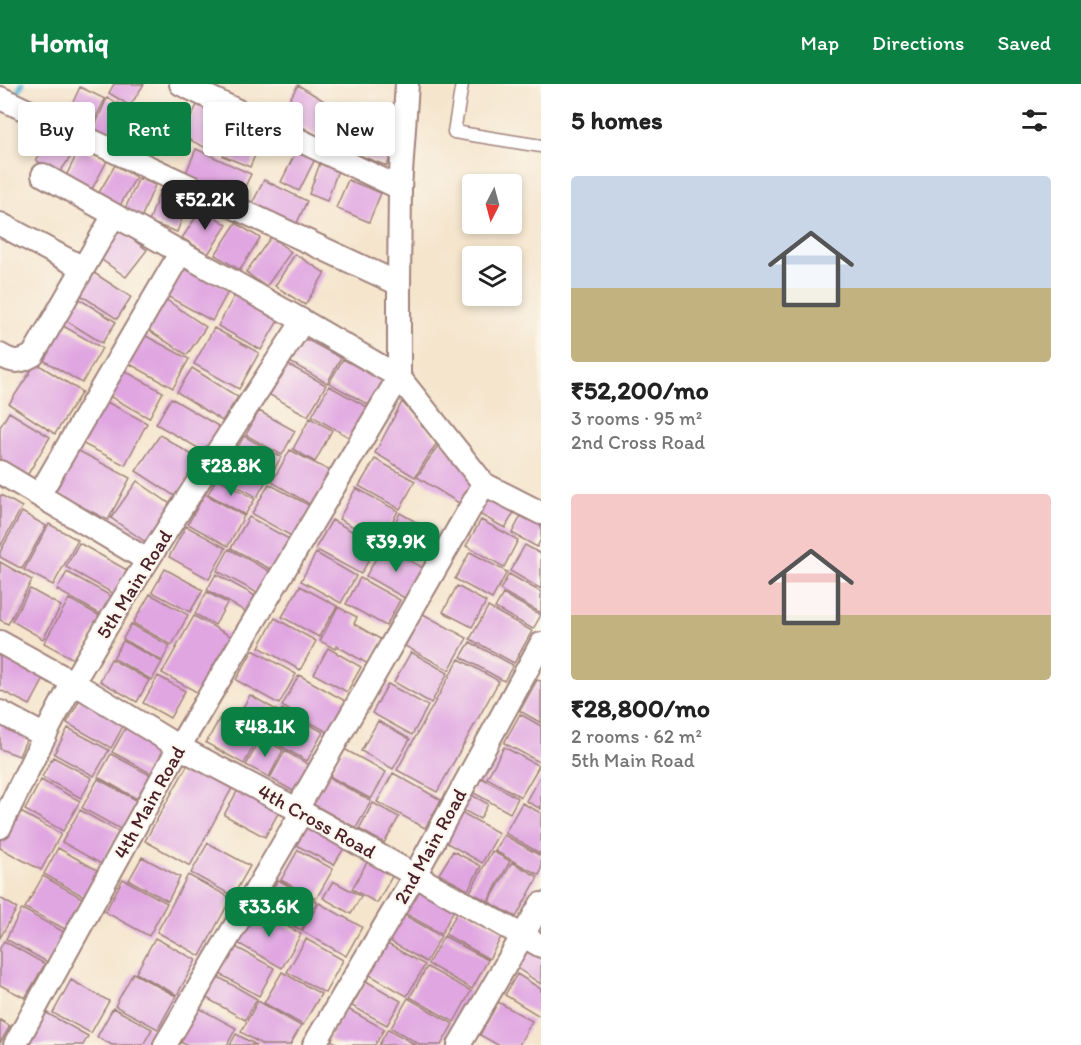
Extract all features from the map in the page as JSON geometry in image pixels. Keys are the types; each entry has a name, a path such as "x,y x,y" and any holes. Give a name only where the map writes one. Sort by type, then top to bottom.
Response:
{"street":[{"path":"181,84 400,188"},
{"path":"399,377 400,188 407,84"},
{"path":"8,102 399,284"},
{"path":"43,175 399,377 484,484 541,513"},
{"path":"0,355 11,361 23,361 33,355 114,215"},
{"path":"0,224 83,268"},
{"path":"39,495 181,252"},
{"name":"5th Main Road","path":"0,827 74,683 147,560 303,321"},
{"name":"4th Main Road","path":"15,1045 179,747 399,377"},
{"path":"0,472 147,560"},
{"path":"165,1045 484,484"},
{"name":"4th Cross Road","path":"0,642 74,683 179,747 300,811 532,941"},
{"name":"2nd Main Road","path":"314,1045 415,875 541,644"},
{"path":"0,712 45,736"},
{"path":"459,1045 532,941 541,904"}],"lane":[{"path":"462,84 454,132 541,146"}],"building":[{"path":"114,84 144,84 133,102 124,102 109,93"},
{"path":"298,85 326,102 315,102 315,135 303,127 303,102 288,102"},
{"path":"80,87 105,99 95,120 95,102 73,102"},
{"path":"107,98 115,102 107,102 107,139 95,134 95,126"},
{"path":"198,103 203,105 203,146 191,140 191,117"},
{"path":"395,123 402,126 395,145"},
{"path":"196,149 203,152 203,156 211,156 251,174 239,199 185,175"},
{"path":"303,153 315,159 299,191 281,182 294,156 303,156"},
{"path":"95,155 107,161 91,191 65,178 76,156"},
{"path":"39,156 71,156 58,175 36,160"},
{"path":"223,156 255,156 250,167"},
{"path":"361,156 391,156 387,166"},
{"path":"320,163 338,170 327,201 309,194"},
{"path":"115,165 136,177 118,209 97,196"},
{"path":"139,178 155,185 141,218 124,211"},
{"path":"264,180 307,201 295,227 251,206"},
{"path":"348,180 381,193 369,222 336,208"},
{"path":"160,190 189,200 177,232 149,222"},
{"path":"202,208 227,225 208,254 182,238"},
{"path":"236,223 260,238 240,270 215,255"},
{"path":"116,227 147,250 126,277 95,255"},
{"path":"271,237 291,252 266,287 246,272"},
{"path":"295,254 325,273 305,305 275,286"},
{"path":"184,265 229,290 212,321 167,296"},
{"path":"91,271 131,297 117,319 76,292"},
{"path":"236,293 280,317 261,350 218,326"},
{"path":"76,297 116,322 102,343 62,318"},
{"path":"165,299 206,327 187,355 145,328"},
{"path":"58,323 102,348 82,383 38,357"},
{"path":"214,328 259,353 239,389 194,364"},
{"path":"144,335 189,359 173,388 128,363"},
{"path":"304,338 341,358 327,383 290,362"},
{"path":"343,359 383,381 369,405 329,383"},
{"path":"36,363 82,392 55,434 9,404"},
{"path":"287,364 326,385 308,416 270,395"},
{"path":"192,368 238,397 222,421 177,392"},
{"path":"121,369 163,392 149,418 107,395"},
{"path":"329,386 369,408 352,439 312,416"},
{"path":"171,398 220,427 205,452 156,424"},
{"path":"103,400 147,423 125,465 81,443"},
{"path":"402,402 438,441 415,477 375,453"},
{"path":"259,411 295,431 282,455 246,435"},
{"path":"9,412 50,437 25,479 0,464 0,427"},
{"path":"310,418 332,430 315,462 293,449"},
{"path":"160,435 200,460 176,497 136,471"},
{"path":"244,436 281,457 269,479 232,458"},
{"path":"441,441 479,481 462,505 417,477"},
{"path":"77,450 130,478 108,520 55,493"},
{"path":"290,450 332,472 313,506 272,482"},
{"path":"375,459 415,481 400,509 359,486"},
{"path":"232,460 267,479 257,497 222,478"},
{"path":"217,478 255,499 245,515 208,494"},
{"path":"137,481 176,508 150,545 111,518"},
{"path":"269,484 312,507 295,538 252,514"},
{"path":"356,488 398,511 381,542 339,519"},
{"path":"491,492 517,507 505,528 479,514"},
{"path":"205,494 244,516 228,546 188,524"},
{"path":"1,495 22,507 0,547 0,497"},
{"path":"22,512 46,526 22,569 0,557 0,552"},
{"path":"400,513 434,532 418,560 385,541"},
{"path":"522,514 541,525 541,539 537,547 512,533"},
{"path":"249,517 291,540 274,571 231,548"},
{"path":"332,520 377,545 361,574 315,549"},
{"path":"481,520 518,540 504,567 466,546"},
{"path":"49,524 78,540 53,585 24,570"},
{"path":"186,526 226,548 209,579 169,557"},
{"path":"79,543 127,570 114,594 66,567"},
{"path":"525,545 541,554 541,589 510,571"},
{"path":"383,546 425,569 408,600 366,576"},
{"path":"229,549 271,572 259,594 217,571"},
{"path":"470,552 507,572 492,599 455,579"},
{"path":"316,553 356,576 341,603 301,581"},
{"path":"0,562 32,580 8,624 0,620"},
{"path":"165,569 203,590 190,612 152,592"},
{"path":"67,572 113,597 102,615 57,590"},
{"path":"216,574 259,598 250,614 207,590"},
{"path":"509,574 541,592 541,613 500,590"},
{"path":"360,578 400,600 386,626 346,604"},
{"path":"300,586 337,606 319,637 282,617"},
{"path":"457,586 486,602 472,627 443,612"},
{"path":"30,589 61,606 43,639 12,621"},
{"path":"207,592 227,603 215,625 195,614"},
{"path":"150,594 188,615 172,645 133,623"},
{"path":"503,594 541,615 533,629 495,608"},
{"path":"69,599 102,617 77,661 44,643"},
{"path":"338,607 357,617 354,624 382,640 368,664 337,646 335,649 320,641"},
{"path":"488,607 532,631 514,663 470,639"},
{"path":"423,614 467,638 449,670 405,646"},
{"path":"194,616 236,639 204,696 162,673"},
{"path":"275,618 316,641 300,670 259,647"},
{"path":"131,624 170,646 162,661 123,639"},
{"path":"123,641 162,662 152,680 113,658"},
{"path":"470,642 513,665 504,681 461,657"},
{"path":"328,648 361,667 347,692 314,674"},
{"path":"253,650 296,674 279,704 236,680"},
{"path":"411,652 448,673 431,703 394,682"},
{"path":"0,655 47,673 30,705 0,690"},
{"path":"111,659 149,680 137,702 100,681"},
{"path":"459,659 499,681 437,792 397,770"},
{"path":"299,675 347,702 329,733 282,706"},
{"path":"158,676 185,691 170,718 143,703"},
{"path":"537,680 541,681 541,723 520,711"},
{"path":"388,684 428,706 412,735 372,713"},
{"path":"250,695 278,711 264,735 236,720"},
{"path":"82,696 126,721 111,748 67,723"},
{"path":"282,709 323,732 307,761 266,738"},
{"path":"520,714 541,726 541,763 504,743"},
{"path":"221,716 259,736 244,764 206,743"},
{"path":"0,721 29,733 19,756 0,749"},
{"path":"378,721 410,739 393,769 361,751"},
{"path":"129,722 171,745 154,775 112,752"},
{"path":"68,728 109,750 94,776 54,754"},
{"path":"261,738 283,750 269,777 246,765"},
{"path":"504,747 539,766 521,797 487,778"},
{"path":"344,749 386,772 371,799 329,776"},
{"path":"285,751 310,765 295,792 270,778"},
{"path":"111,754 150,775 137,799 98,777"},
{"path":"53,757 92,778 81,798 42,777"},
{"path":"188,764 232,788 190,866 145,841"},
{"path":"393,773 441,800 425,828 377,802"},
{"path":"541,775 541,809 526,801"},
{"path":"326,776 371,801 356,828 311,803"},
{"path":"480,777 518,798 510,813 472,792"},
{"path":"98,779 138,801 122,830 82,808"},
{"path":"41,780 80,801 63,831 25,810"},
{"path":"240,786 281,808 265,837 224,815"},
{"path":"468,793 488,804 480,819 459,808"},
{"path":"373,803 399,817 384,843 359,829"},
{"path":"522,803 541,813 541,854 505,833"},
{"path":"17,810 61,834 41,870 0,848 0,841"},
{"path":"80,810 119,832 101,864 62,842"},
{"path":"457,810 499,833 482,863 440,839"},
{"path":"307,821 347,843 334,865 294,844"},
{"path":"504,835 541,856 539,875 495,851"},
{"path":"208,843 250,866 233,896 191,873"},
{"path":"58,848 99,871 85,897 44,874"},
{"path":"298,850 333,869 316,899 281,880"},
{"path":"453,851 481,866 468,890 439,874"},
{"path":"492,851 510,861 488,901 470,892"},
{"path":"142,857 180,877 168,901 129,880"},
{"path":"370,857 395,871 377,903 352,889"},
{"path":"512,862 538,877 516,917 489,902"},
{"path":"188,875 231,898 200,956 157,932"},
{"path":"43,876 82,898 65,929 25,908"},
{"path":"123,879 167,903 149,936 105,912"},
{"path":"278,880 317,902 301,930 261,908"},
{"path":"333,881 361,896 351,914 323,898"},
{"path":"419,883 457,904 441,934 403,912"},
{"path":"0,898 17,908 0,938"},
{"path":"319,903 362,927 346,956 302,931"},
{"path":"255,908 301,934 282,968 236,942"},
{"path":"460,908 504,932 489,959 445,934"},
{"path":"22,909 64,932 47,962 6,939"},
{"path":"401,913 441,936 426,962 386,939"},
{"path":"444,936 488,960 472,989 428,964"},
{"path":"155,938 196,960 177,995 136,973"},
{"path":"306,939 343,960 325,993 287,972"},
{"path":"4,941 45,964 25,998 0,985 0,948"},
{"path":"384,942 425,965 407,996 366,973"},
{"path":"234,946 274,968 259,996 218,973"},
{"path":"530,947 541,953 541,984 517,968"},
{"path":"427,967 471,991 454,1022 410,997"},
{"path":"282,972 321,994 303,1025 264,1003"},
{"path":"133,973 176,996 158,1029 115,1006"},
{"path":"517,974 541,989 541,1017 505,995"},
{"path":"215,975 257,999 245,1020 203,996"},
{"path":"71,980 109,1001 91,1033 53,1013"},
{"path":"366,981 401,1001 387,1025 352,1006"},
{"path":"408,998 453,1024 441,1045 421,1045 391,1028"},
{"path":"258,1001 301,1026 290,1045 263,1045 241,1032"},
{"path":"498,1002 532,1021 519,1045 498,1045 480,1035"},
{"path":"197,1007 236,1028 227,1045 186,1045 179,1041"},
{"path":"113,1008 152,1029 143,1045 112,1045 97,1037"},
{"path":"346,1008 384,1029 375,1045 340,1045 329,1039"},
{"path":"45,1012 88,1036 83,1045 27,1045"},
{"path":"0,1020 10,1026 0,1043"},
{"path":"388,1029 416,1045 379,1045"},
{"path":"236,1034 256,1045 230,1045"}],"waterway":[{"path":"12,98 22,84"}]}
